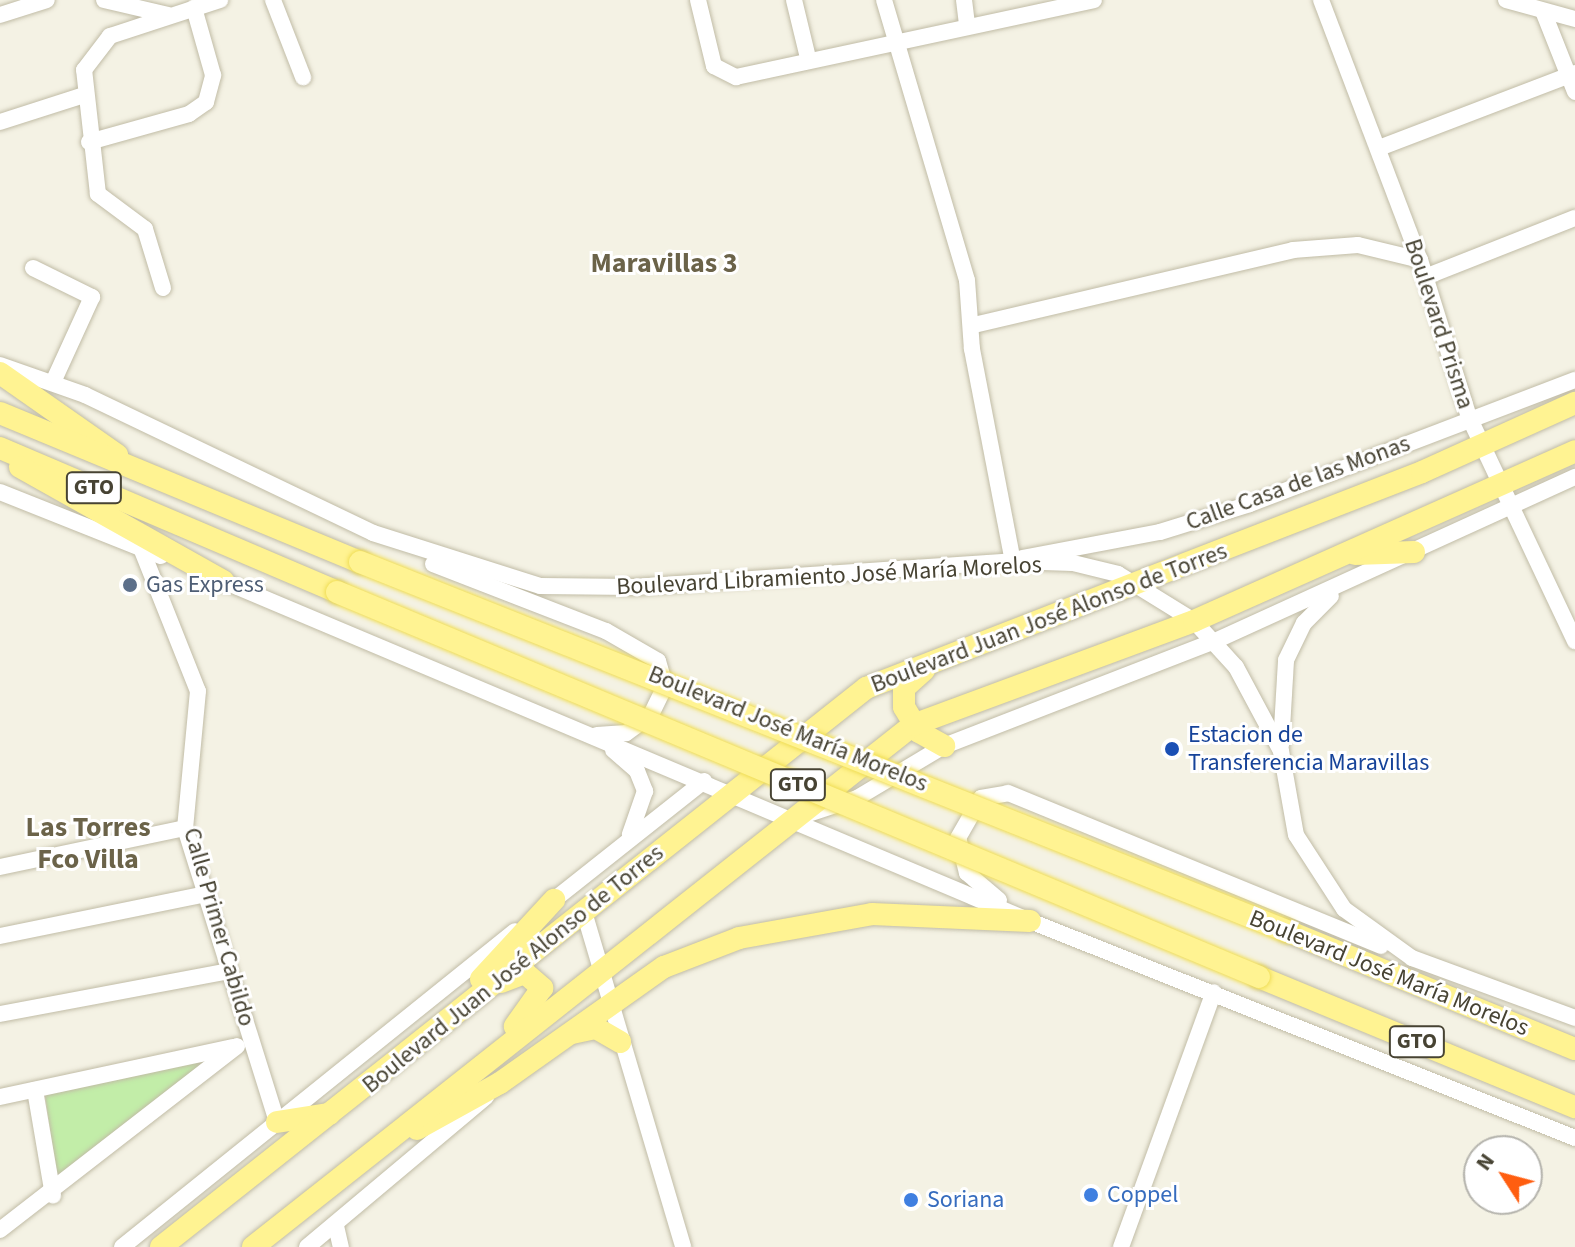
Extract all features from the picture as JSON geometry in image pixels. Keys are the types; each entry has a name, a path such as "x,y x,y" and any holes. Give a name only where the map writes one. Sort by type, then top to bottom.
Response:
{"main road":[{"path":"0,373 136,471"},
{"name":"Boulevard Juan José Alonso de Torres","path":"161,1247 334,1113 438,1026 866,688 1137,584 1483,444 1575,403"},
{"name":"Boulevard José María Morelos","path":"0,413 360,562 1575,1049"},
{"path":"0,450 223,581"},
{"name":"Boulevard José María Morelos","path":"0,450 1575,1107"},
{"name":"Boulevard Juan José Alonso de Torres","path":"253,1247 913,725 1194,621 1575,451"},
{"path":"1341,554 1414,552"},
{"path":"944,746 913,725 903,698 915,674 1047,618"},
{"path":"438,1026 554,900"},
{"path":"390,1141 500,1083 609,1002 694,953 790,924 916,913 1030,921"},
{"path":"424,1112 530,1012 542,988 525,973 486,988"},
{"path":"564,1036 596,1028 620,1042"},
{"path":"277,1122 334,1113"},
{"path":"180,1247 191,1224"}],"street":[{"path":"0,15 47,0"},
{"path":"104,0 170,15"},
{"path":"273,0 303,77"},
{"path":"698,0 714,66 723,75 745,77 808,58 1051,3 1094,0"},
{"path":"794,0 808,58"},
{"path":"884,0 974,325 972,349 1013,561"},
{"path":"964,0 967,23"},
{"name":"Boulevard Prisma","path":"1321,0 1423,269 1469,417 1515,504 1575,641"},
{"path":"1506,0 1575,19"},
{"path":"163,288 145,229 98,194 89,142 84,70 97,46 170,15 216,1"},
{"path":"89,142 189,114 206,102 213,75 194,8"},
{"path":"1543,11 1571,74 1575,92"},
{"path":"1379,148 1571,74"},
{"path":"0,122 84,95"},
{"path":"974,325 1305,248 1358,245 1423,269 1575,218"},
{"path":"33,268 92,297 53,382"},
{"name":"Boulevard Libramiento José María Morelos","path":"0,365 53,382 373,533 502,578 574,589 1013,561 1094,566 1137,584 1194,621 1215,641 1251,689 1281,751 1296,835 1309,862 1344,909 1412,958 1575,1018"},
{"name":"Calle Casa de las Monas","path":"1013,561 1195,522 1469,417 1575,380"},
{"path":"792,818 857,798 944,746 1215,641 1341,587 1575,477"},
{"path":"0,492 732,792 1030,921 1575,1138"},
{"path":"373,533 606,631 658,661 665,686 651,715 626,733 592,735"},
{"name":"Calle Primer Cabildo","path":"141,548 198,691 199,735 185,828 230,971 245,1044 277,1122"},
{"path":"1281,751 1286,660 1304,623 1341,587"},
{"path":"592,735 627,760 645,791 642,815 618,849"},
{"path":"122,1247 704,781"},
{"path":"1030,921 980,886 959,856 962,822 994,793 1023,798 1412,958"},
{"path":"0,867 185,828"},
{"path":"0,936 207,894"},
{"path":"584,912 683,1247"},
{"path":"0,1014 230,971"},
{"path":"1121,1247 1214,992"},
{"path":"0,1097 245,1044"},
{"path":"0,1230 53,1195 245,1044"},
{"path":"307,1247 336,1226 500,1083"},
{"path":"35,1090 53,1195"},
{"path":"336,1226 341,1247"}],"green space":[{"path":"203,1059 203,1063 58,1183 45,1095"}],"place":[{"name":"Gas Express","path":"130,585"},
{"name":"Estacion de Transferencia Maravillas","path":"1172,749"},
{"name":"Coppel","path":"1091,1195"},
{"name":"Soriana","path":"911,1200"}],"district":[{"name":"Maravillas 3","path":"664,263"},
{"name":"Las Torres Fco Villa","path":"88,843"}]}
